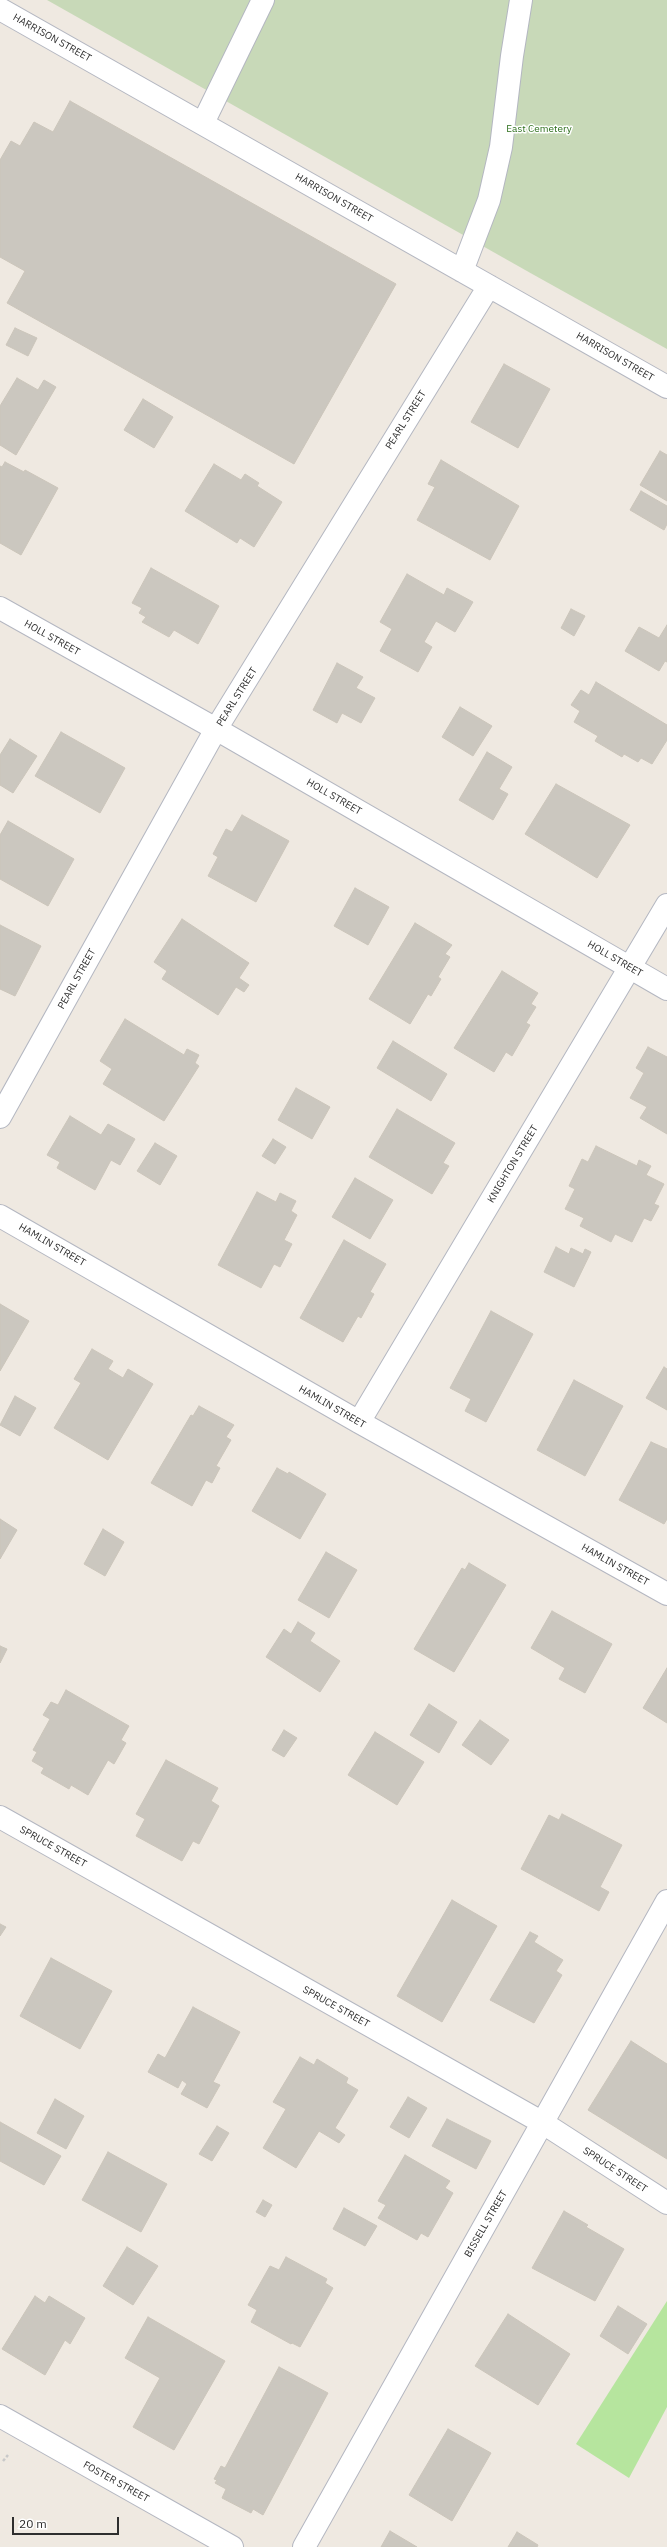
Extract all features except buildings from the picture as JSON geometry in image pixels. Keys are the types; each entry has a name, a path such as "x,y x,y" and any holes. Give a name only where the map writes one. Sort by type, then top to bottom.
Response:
{"street":[{"path":"203,123 263,0"},
{"path":"462,271 489,200 501,147 512,56 521,0"},
{"name":"HARRISON STREET","path":"9,8 203,123 667,387"},
{"name":"PEARL STREET","path":"0,1117 216,729 489,286"},
{"name":"HOLL STREET","path":"0,608 216,729 667,989"},
{"name":"KNIGHTON STREET","path":"359,1422 667,905"},
{"name":"HAMLIN STREET","path":"0,1216 359,1422 667,1594"},
{"name":"SPRUCE STREET","path":"0,1817 543,2123 667,2203"},
{"name":"BISSELL STREET","path":"304,2547 667,1901"},
{"name":"FOSTER STREET","path":"0,2416 232,2547"}],"green space":[{"name":"East Cemetery","path":"47,0 667,0 667,349 534,275"},
{"path":"667,2301 667,2407 629,2478 576,2444"}]}
